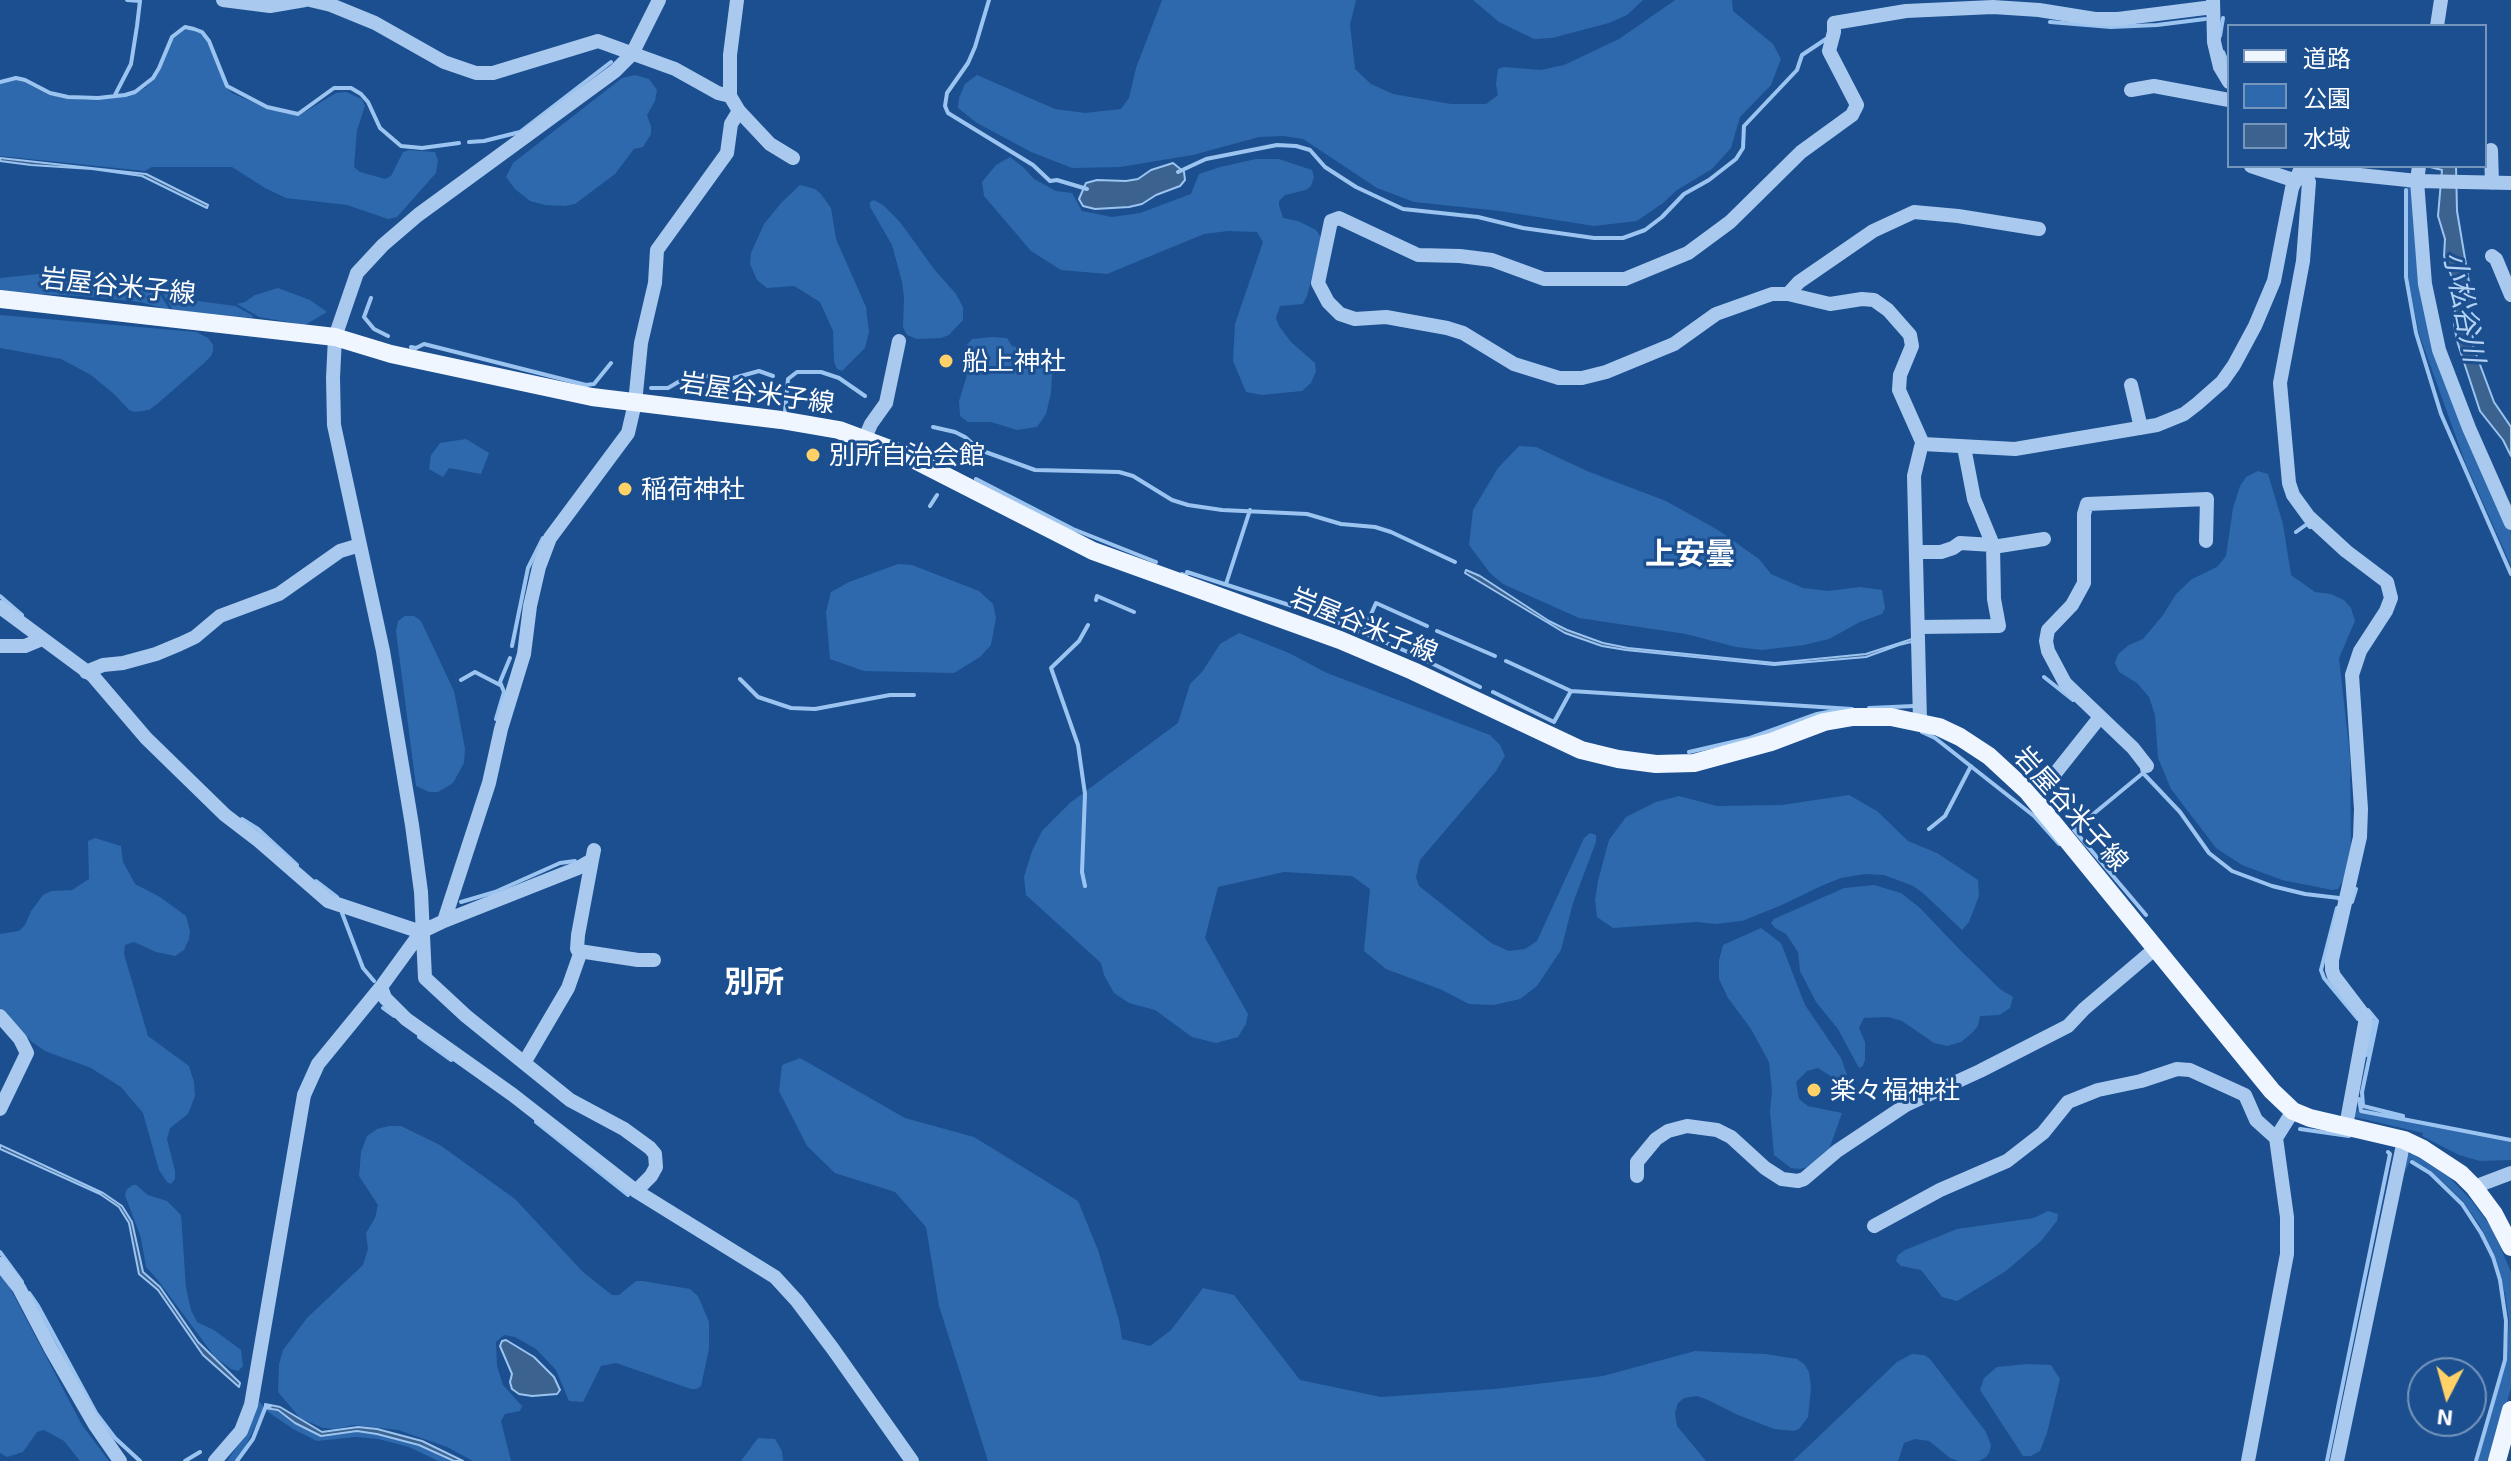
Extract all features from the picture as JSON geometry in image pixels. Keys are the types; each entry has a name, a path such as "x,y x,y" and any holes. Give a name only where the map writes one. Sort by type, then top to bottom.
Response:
{"main road":[{"name":"岩屋谷米子線","path":"0,299 335,337 391,354 544,387 635,403 791,421 839,430 903,454 1093,551 1340,640 1581,750 1618,759 1656,764 1694,763 1771,742 1824,722 1865,717 1920,721 1960,737 1989,756 2034,800 2272,1091 2293,1111 2310,1118 2404,1140 2461,1174 2494,1214 2511,1247"},
{"path":"2497,1461 2511,1410"}],"street":[{"path":"223,0 270,6 307,0 331,5 375,23 444,62 476,73 493,73 598,41 675,69 718,93 730,96"},
{"path":"636,1191 656,1167 655,1154 650,1148 624,1129 570,1100 425,978 421,892 412,825 383,651 334,425 335,337 357,273 383,245 418,215 615,71 632,54 659,0"},
{"path":"737,0 730,55 730,96 739,111 770,144 793,158"},
{"path":"2437,24 2441,0"},
{"path":"1923,444 1899,390 1900,375 1912,346 1907,329 1881,304 1868,299 1830,304 1788,294 1772,294 1706,319 1674,344 1596,376 1570,379 1514,364 1463,333 1447,328 1386,317 1355,319 1340,314 1328,302 1318,283 1331,221 1334,218 1418,255 1492,260 1544,279 1625,279 1688,253 1730,222 1801,152 1856,111 1857,105 1829,51 1834,23 1906,11 1993,7 2118,19 2213,4 2214,42 2220,67 2227,79"},
{"path":"2131,90 2154,86 2227,100"},
{"path":"444,921 489,783 501,729 524,654 530,606 544,552 550,538 628,433 635,403 641,343 655,283 657,250 727,153 731,124 739,111"},
{"path":"2489,183 2491,150"},
{"path":"2267,168 2511,183"},
{"path":"1923,444 2015,449 2157,425 2184,414 2222,382 2255,326 2274,281 2292,188 2300,172"},
{"path":"2300,172 2309,182 2303,261 2280,383 2289,483 2293,495 2309,517 2346,551 2387,582 2391,598 2360,651 2352,675 2360,837 2332,970 2366,1018 2346,1126"},
{"path":"2421,176 2425,284 2439,350 2511,523"},
{"path":"1788,294 1799,282 1873,231 1914,212 2039,229"},
{"path":"2492,256 2511,295"},
{"path":"865,438 886,403 899,341"},
{"path":"2131,385 2141,428"},
{"path":"1920,721 1914,476 1923,444"},
{"path":"1919,627 1999,626 1994,599 1993,546 1974,499 1964,447"},
{"path":"2147,766 2133,748 2065,683 2048,651 2048,630 2072,605 2084,583 2084,514 2087,504 2207,499 2206,541"},
{"path":"1956,527 1960,543"},
{"path":"1916,552 1941,552 1960,543 1993,546 2044,539"},
{"path":"86,672 103,665 156,654 180,644 195,637 220,616 279,594 340,551 360,545"},
{"path":"0,607 93,676 146,738 225,815 328,901 421,932"},
{"path":"0,646 25,646 42,639"},
{"path":"2034,800 2100,717"},
{"path":"215,1461 241,1431 251,1405 304,1095 318,1064 421,932 593,855 578,935 580,954 568,988 524,1063"},
{"path":"1637,1176 1637,1162 1656,1139 1668,1131 1687,1126 1717,1130 1731,1137 1782,1179 1804,1179 1837,1151 1906,1105 2068,1026 2157,947"},
{"path":"579,951 654,960"},
{"path":"381,987 385,998 406,1019 513,1095 636,1191 775,1277 833,1349 912,1461"},
{"path":"0,1016 20,1039 27,1053 0,1109"},
{"path":"1874,1226 1940,1190 2007,1161 2043,1133 2068,1102 2098,1090 2177,1069 2190,1070 2245,1095 2256,1120 2276,1138 2287,1217 2287,1254 2248,1461"},
{"path":"2276,1138 2293,1111"},
{"path":"2337,1461 2404,1140"},
{"path":"2474,1187 2511,1173"},
{"path":"0,1264 19,1288 95,1425 120,1461"}],"green space":[{"path":"1162,0 1356,0 1350,25 1355,69 1371,84 1393,94 1451,104 1486,104 1498,95 1498,69 1541,70 1564,65 1619,39 1675,0 1732,0 1733,11 1773,44 1781,59 1771,85 1740,117 1731,148 1712,169 1677,190 1637,221 1594,226 1500,211 1414,202 1377,188 1303,139 1283,136 1259,137 1193,155 1120,167 1072,168 1031,152 977,123 958,108 965,84 977,75 1055,109 1085,113 1121,109 1129,98 1136,68"},
{"path":"1473,0 1643,0 1627,15 1609,23 1552,38 1534,39 1499,22"},
{"path":"186,29 200,33 207,41 226,87 232,93 266,108 298,116 336,93 346,92 362,99 365,106 357,130 354,167 360,172 385,179 391,176 403,152 409,150 435,152 438,160 436,173 397,217 388,219 347,205 286,198 232,167 152,167 145,171 0,156 0,83 16,80 49,95 84,100 125,96 145,88 154,79 173,39"},
{"path":"635,75 649,79 657,90 647,115 651,134 643,147 634,149 615,174 575,204 565,206 530,201 515,189 506,177 513,163 622,78"},
{"path":"1010,157 1034,179 1056,191 1072,193 1082,211 1112,217 1140,213 1191,194 1199,174 1220,167 1256,159 1279,159 1312,170 1314,177 1311,186 1285,195 1279,205 1283,218 1316,230 1322,239 1303,304 1280,306 1276,318 1291,342 1315,363 1316,371 1311,383 1302,391 1262,395 1246,392 1233,361 1235,324 1263,242 1257,232 1204,234 1107,274 1061,270 1031,251 984,196 982,182 996,165"},
{"path":"800,185 815,189 831,208 836,239 866,307 869,332 865,348 842,371 837,369 834,362 833,331 820,302 794,286 767,288 757,280 750,264 751,253 764,224"},
{"path":"2407,185 2411,187 2422,283 2468,431 2511,532 2511,566 2465,462 2419,334 2408,278"},
{"path":"874,200 900,222 956,294 963,307 963,320 949,335 917,339 907,335 903,327 902,282 892,245 870,207 870,202"},
{"path":"90,271 119,282 156,288 170,310 140,302 0,292 0,278"},
{"path":"158,286 198,301 235,306 253,318 173,310"},
{"path":"278,288 310,300 327,312 305,325 259,317 237,304"},
{"path":"0,315 196,332 208,338 213,351 202,365 157,404 149,410 135,412 91,375 61,359 0,348"},
{"path":"1007,338 1012,346 1036,352 1050,363 1051,393 1046,414 1037,427 1017,430 991,422 968,422 960,416 959,401 967,375 964,360 967,345 972,339"},
{"path":"466,439 489,453 481,474 449,468 443,477 429,469 431,455 440,443"},
{"path":"1519,446 1536,447 1587,471 1666,501 1718,530 1759,559 1771,574 1803,588 1829,591 1860,587 1882,590 1885,608 1882,614 1829,639 1762,650 1736,647 1686,634 1579,618 1503,584 1490,573 1469,545 1473,510 1498,468"},
{"path":"2258,471 2268,474 2283,524 2291,575 2315,592 2344,600 2351,608 2355,621 2339,658 2350,756 2351,850 2345,877 2338,889 2282,880 2242,865 2216,848 2171,789 2158,758 2155,715 2149,697 2137,683 2119,672 2115,663 2118,654 2143,639 2176,594 2192,579 2217,567 2226,556 2233,508 2240,486 2246,477"},
{"path":"898,564 912,565 979,591 993,604 996,618 991,645 980,657 954,673 864,671 830,659 826,612 831,592"},
{"path":"405,616 414,616 421,621 454,691 457,706 465,749 464,763 453,783 438,792 416,786 396,631 398,621"},
{"path":"1239,633 1289,653 1327,673 1490,735 1500,745 1505,756 1496,771 1420,860 1416,877 1419,886 1491,943 1509,951 1525,949 1537,941 1584,838 1590,833 1596,835 1561,950 1537,986 1520,999 1494,1005 1469,1004 1442,990 1386,969 1364,951 1370,889 1352,876 1284,872 1218,887 1205,938 1248,1014 1238,1037 1216,1043 1192,1037 1155,1010 1129,1003 1114,993 1101,963 1026,895 1024,877 1042,831 1071,802 1178,723 1190,684 1220,644"},
{"path":"1849,795 1877,811 1908,841 1937,853 1978,880 1979,896 1969,922 1962,930 1913,886 1884,875 1865,874 1841,878 1742,921 1613,928 1597,917 1595,900 1609,840 1626,817 1656,802 1679,796 1717,806 1782,805"},
{"path":"95,838 121,846 123,862 135,884 186,916 190,931 184,950 175,956 134,942 125,945 124,954 148,1036 189,1066 194,1082 195,1096 188,1114 170,1128 167,1139 175,1171 171,1184 159,1170 143,1113 121,1087 91,1068 45,1051 32,1042 0,1008 0,934 19,931 43,895 51,891 72,890 89,879 88,841"},
{"path":"1874,885 1901,893 1920,908 2000,989 2013,997 2010,1008 2000,1015 1980,1016 1978,1026 1972,1033 1961,1042 1947,1046 1934,1043 1902,1021 1888,1017 1864,1018 1859,1028 1865,1042 1865,1060 1859,1068 1838,1029 1816,1002 1800,971 1798,952 1786,934 1771,923 1844,888"},
{"path":"1761,928 1781,943 1805,1005 1841,1058 1847,1075 1838,1081 1818,1068 1807,1071 1796,1082 1799,1099 1808,1106 1842,1113 1827,1155 1800,1169 1791,1168 1774,1155 1769,1062 1719,979 1723,945"},
{"path":"800,1058 905,1118 974,1137 1078,1201 1098,1250 1122,1339 1150,1346 1171,1330 1203,1288 1234,1295 1300,1380 1381,1397 1495,1389 1603,1376 1695,1351 1765,1354 1797,1359 1804,1364 1809,1372 1811,1388 1808,1417 1794,1431 1774,1429 1697,1396 1684,1398 1678,1403 1675,1413 1677,1426 1706,1461 988,1461 939,1306 926,1227 895,1192 835,1173 807,1146 779,1091 782,1065"},
{"path":"2356,1109 2511,1141 2511,1160 2480,1161 2459,1155 2422,1136 2423,1133 2355,1117"},
{"path":"389,1126 401,1126 440,1145 515,1199 583,1272 612,1295 619,1295 636,1281 690,1289 698,1296 709,1322 709,1349 701,1386 691,1389 616,1363 601,1366 583,1402 569,1401 556,1370 536,1349 515,1337 504,1335 496,1342 497,1366 503,1385 522,1406 520,1411 505,1414 501,1421 511,1461 473,1461 447,1447 398,1430 354,1425 323,1428 300,1418 278,1392 283,1350 307,1318 363,1265 368,1249 366,1233 378,1205 359,1176 361,1152 367,1136"},
{"path":"2413,1153 2449,1177 2472,1201 2492,1228 2511,1272 2511,1388 2490,1461 2478,1461 2506,1362 2509,1321 2495,1256 2462,1200 2430,1170 2411,1159 2396,1190 2405,1155"},
{"path":"133,1185 148,1195 167,1201 181,1215 186,1288 191,1310 197,1322 241,1350 243,1366 238,1371 215,1357 146,1267 141,1238 125,1195"},
{"path":"2048,1211 2058,1214 2057,1221 2041,1241 2006,1271 1957,1301 1942,1297 1921,1270 1901,1266 1896,1261 1905,1250 1957,1229 2034,1218"},
{"path":"0,1276 9,1286 82,1425 109,1461 80,1461 64,1441 44,1430 37,1432 23,1452 7,1457 0,1453"},
{"path":"1912,1354 1930,1359 1986,1432 1991,1445 1986,1457 1979,1461 1958,1461 1929,1441 1915,1439 1904,1443 1898,1461 1793,1461 1897,1362"},
{"path":"2051,1365 2060,1379 2040,1451 2023,1456 1980,1390 1984,1378 1997,1367"},
{"path":"259,1401 265,1408 277,1411 295,1424 321,1436 357,1432 377,1434 419,1445 453,1461 438,1461 409,1447 378,1439 356,1437 317,1441 264,1409 242,1453 235,1461 227,1461 248,1431"},
{"path":"758,1438 775,1439 782,1451 783,1461 741,1461"}],"water":[{"path":"0,158 146,174 208,205 207,208 142,176 31,165 0,161"},
{"path":"1173,163 1184,172 1185,180 1180,186 1142,204 1095,209 1083,206 1079,199 1086,183 1138,179 1151,170"},
{"name":"小松谷川","path":"2434,168 2456,168 2457,211 2472,300 2473,346 2494,402 2511,427 2511,456 2503,440 2480,411 2458,344 2454,326 2456,289 2444,256 2445,239 2438,216 2442,170"},
{"path":"1466,570 1567,630 1628,648 1775,663 1866,654 1912,639 1913,645 1911,642 1899,645 1866,657 1774,665 1602,646 1565,633 1465,573"},
{"path":"0,1145 103,1193 122,1206 132,1222 143,1272 160,1287 198,1342 240,1383 239,1387 203,1355 158,1290 139,1274 129,1223 119,1207 100,1194 0,1149"},
{"path":"506,1340 534,1357 554,1377 560,1390 557,1394 532,1396 519,1394 512,1389 512,1374 500,1346"},
{"path":"265,1404 280,1407 322,1432 358,1427 377,1429 422,1441 463,1461 454,1461 419,1445 377,1434 357,1431 321,1436 278,1410 265,1408"}],"waterway":[{"path":"115,95 131,64 137,26 140,1 127,0"},
{"path":"989,0 968,63 947,93 945,106 948,113 1033,165 1050,181 1057,180 1087,189"},
{"path":"2220,36 2223,18"},
{"path":"2050,22 2111,27 2205,19"},
{"path":"0,82 16,78 50,93 68,97 125,95 135,92 153,78 172,37 185,27 202,32 209,41 227,86 267,107 298,114 334,88 351,88 368,102 380,128 401,146 422,148 459,143"},
{"path":"1178,172 1206,159 1277,145 1296,146 1310,150 1325,167 1356,187 1403,209 1478,217 1523,228 1594,238 1623,238 1645,230 1684,194 1736,159 1743,148 1744,126 1797,70 1802,55 1826,39"},
{"path":"2223,52 2227,61"},
{"path":"469,142 520,132 611,62"},
{"path":"2406,190 2406,277 2416,333 2441,414 2511,574"},
{"path":"371,298 364,317 374,329 388,336"},
{"path":"411,347 424,344 586,385 594,384 611,363"},
{"path":"730,379 759,371 773,376"},
{"path":"785,412 788,379 797,372 821,372 839,378 865,396"},
{"path":"651,388 668,388 692,374 720,378"},
{"path":"933,427 955,432 980,450 1035,470 1119,472 1133,476 1172,500 1188,505 1222,510 1307,514 1341,524 1375,527 1455,562"},
{"path":"976,479 1073,529 1156,562"},
{"path":"930,506 937,495"},
{"path":"1226,584 1250,510"},
{"path":"2296,532 2307,524 2310,527"},
{"path":"512,646 528,568 543,538"},
{"path":"1182,574 1186,576 1187,572 1320,615 1415,655"},
{"path":"0,596 22,615"},
{"path":"1096,600 1097,596 1134,612"},
{"path":"1363,632 1376,603 1427,626"},
{"path":"1085,886 1082,872 1085,794 1078,745 1051,668 1079,641 1088,625"},
{"path":"1437,631 1495,656"},
{"path":"496,719 504,692 500,682 510,658"},
{"path":"1425,660 1480,687"},
{"path":"1506,661 1571,691 1852,709"},
{"path":"461,680 475,672 500,685"},
{"path":"2044,677 2073,700"},
{"path":"740,679 758,697 791,708 815,709 890,695 914,695"},
{"path":"1493,692 1554,722 1571,691"},
{"path":"1869,708 1914,706"},
{"path":"1689,752 1750,738 1817,714 1844,709"},
{"path":"1922,732 1935,738 2034,816 2059,844"},
{"path":"1929,829 1945,816 1971,766"},
{"path":"2142,768 2143,773 2180,812 2209,853 2232,871 2272,886 2339,899"},
{"path":"2143,773 2074,830 2146,915"},
{"path":"242,819 258,829 297,865"},
{"path":"461,902 495,892 560,863 575,861"},
{"path":"316,881 337,897"},
{"path":"2352,902 2356,889"},
{"path":"2337,908 2321,970 2324,978 2358,1019"},
{"path":"342,913 363,968 374,981"},
{"path":"383,1008 394,1016"},
{"path":"2368,1010 2377,1021 2362,1092 2363,1106 2403,1116 2402,1119"},
{"path":"2366,1055 2373,1022"},
{"path":"419,1037 451,1060"},
{"path":"2359,1099 2361,1111 2511,1140"},
{"path":"536,1122 628,1195"},
{"path":"2300,1129 2349,1136"},
{"path":"2327,1461 2388,1152"},
{"path":"2412,1162 2430,1173 2462,1204 2481,1233 2500,1280 2506,1321 2505,1360 2476,1461"},
{"path":"0,1252 22,1282"},
{"path":"29,1293 96,1413 115,1438 140,1461"},
{"path":"237,1461 253,1439 266,1406 270,1406"},
{"path":"185,1461 200,1452"}],"place":[{"name":"船上神社","path":"946,361"},
{"name":"別所自治会館","path":"813,455"},
{"name":"稲荷神社","path":"625,489"},
{"name":"楽々福神社","path":"1814,1090"}],"district":[{"name":"上安曇","path":"1690,554"},
{"name":"別所","path":"754,982"}]}
